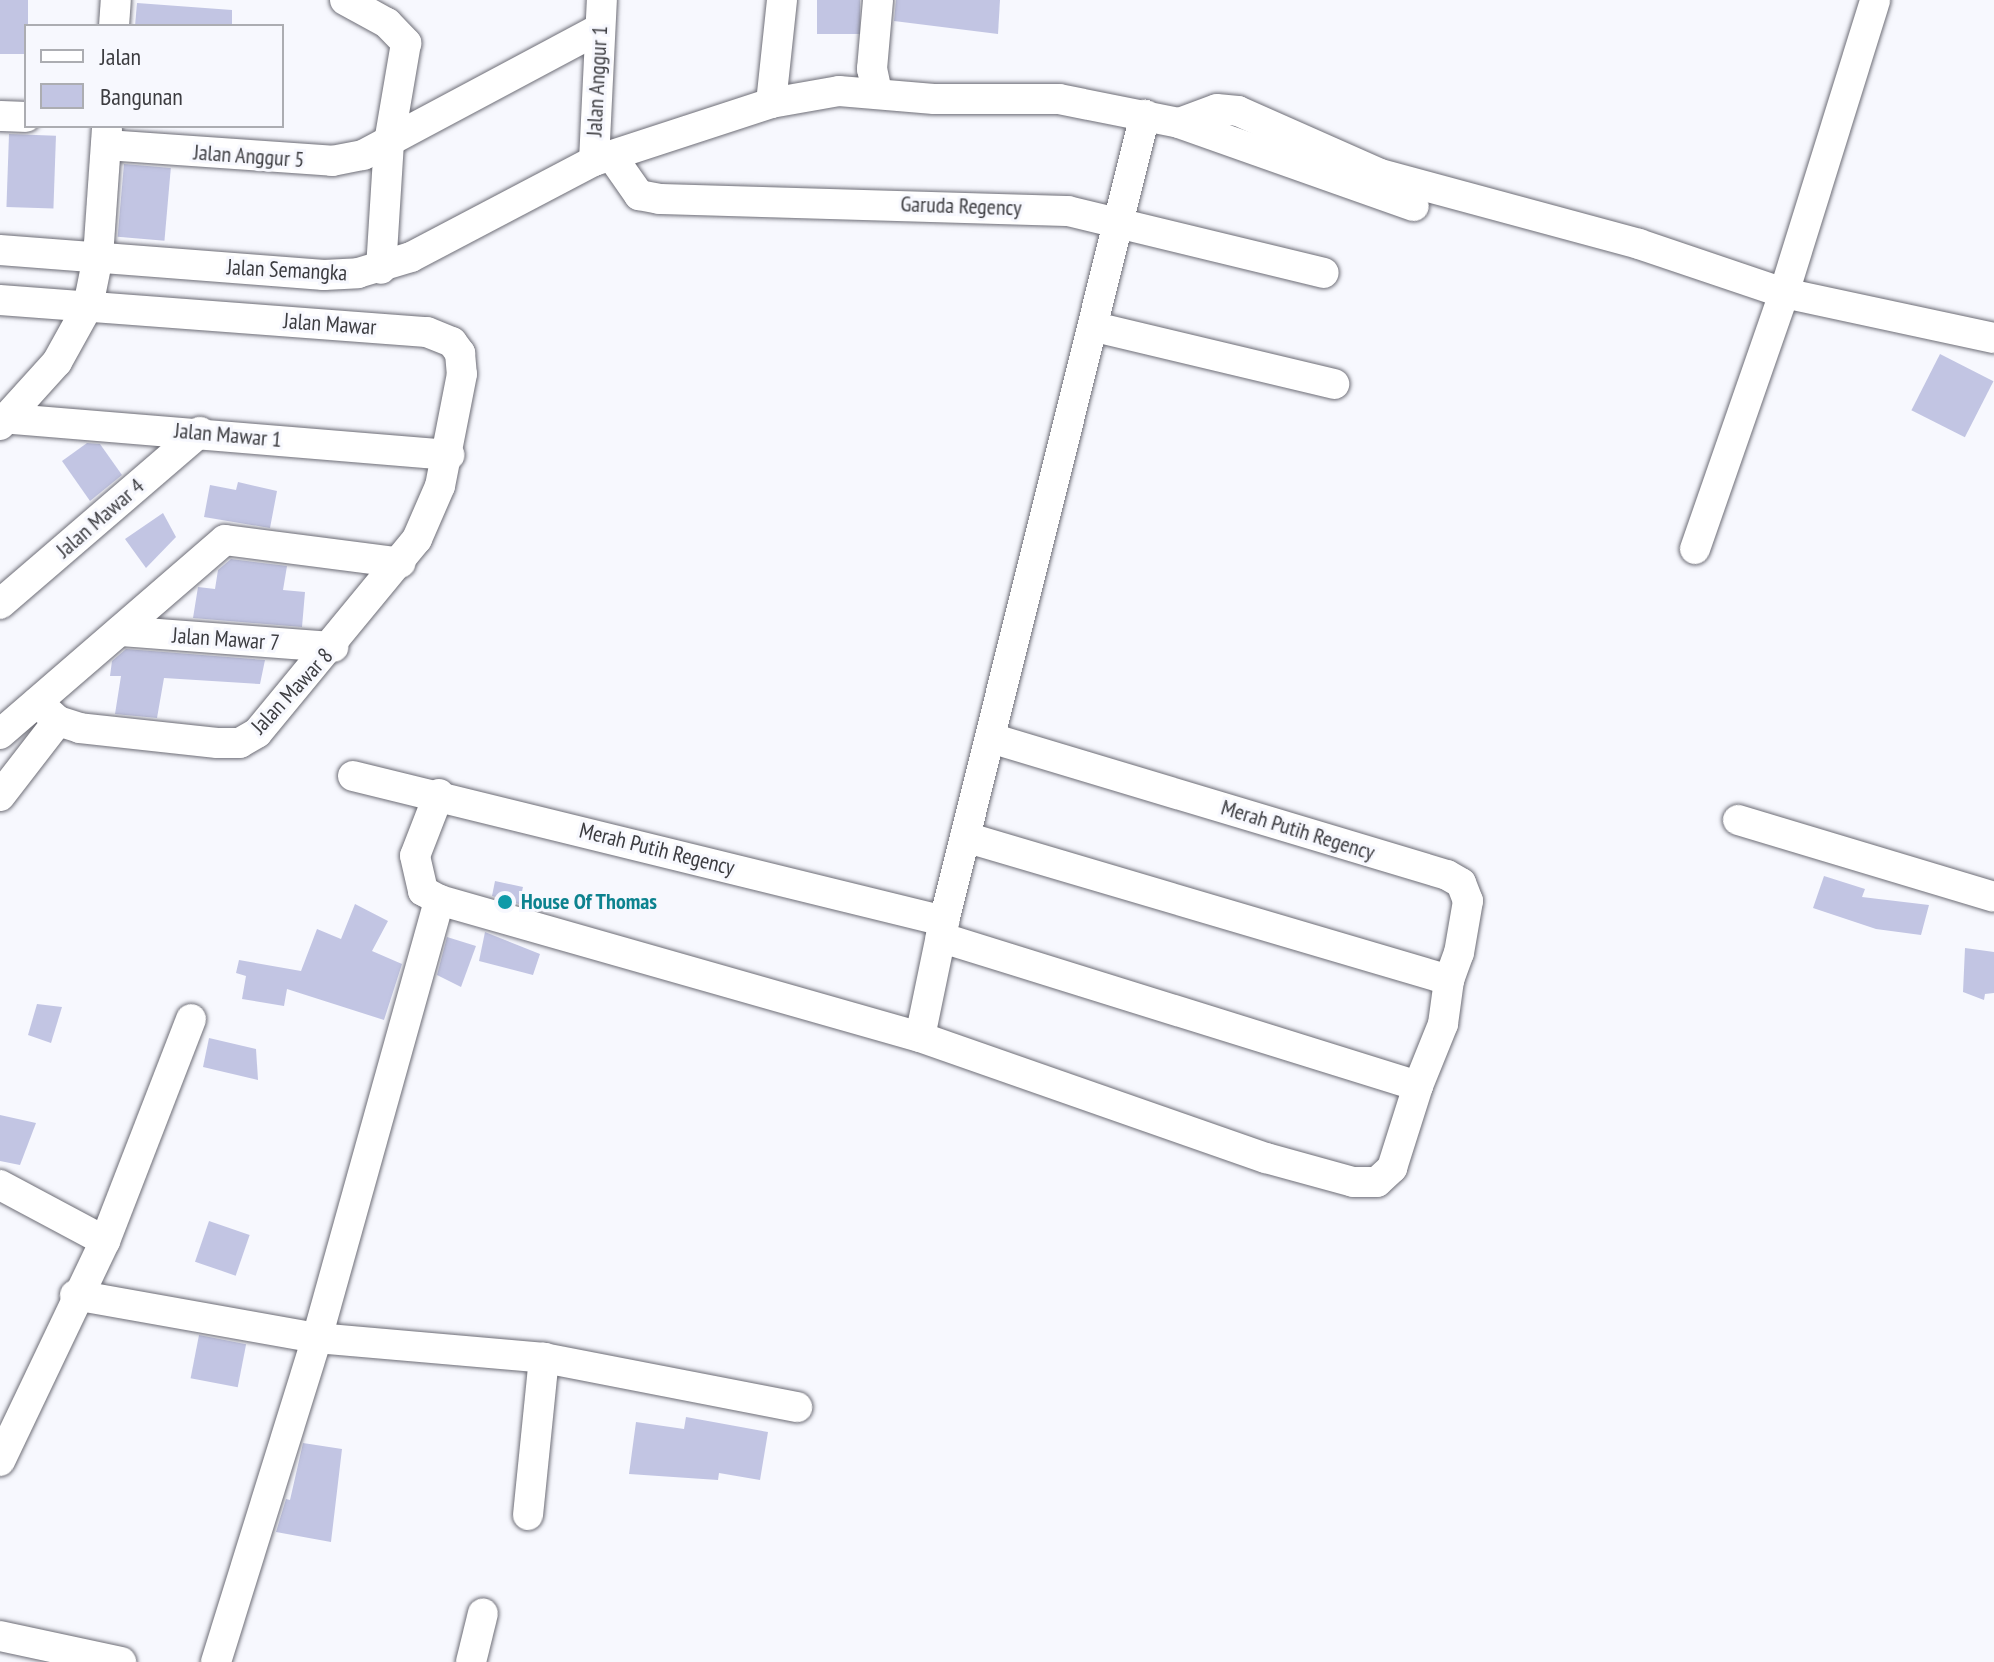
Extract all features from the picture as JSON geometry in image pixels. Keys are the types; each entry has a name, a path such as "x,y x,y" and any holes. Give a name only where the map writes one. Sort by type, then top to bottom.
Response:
{"street":[{"path":"114,24 116,0"},
{"path":"345,0 387,23 406,43 389,142 381,269"},
{"path":"771,103 782,0"},
{"path":"877,92 872,69 878,0"},
{"path":"1695,549 1784,293 1875,0"},
{"name":"Jalan Anggur 5","path":"107,136 332,161 389,142 601,15"},
{"name":"Jalan Anggur 1","path":"601,15 602,158"},
{"name":"Jalan Semangka","path":"94,280 324,275 381,269 602,158 771,103 827,92 877,92 934,99 1059,99 1145,115 1179,123 1414,206"},
{"path":"1179,123 1217,109 1238,111 1380,174 1639,244 1784,293 1994,338"},
{"path":"920,1037 965,837 1095,327 1145,115"},
{"path":"0,116 24,117"},
{"path":"2,420 57,362 94,280 107,136"},
{"name":"Garuda Regency","path":"602,158 639,195 659,199 997,206 1068,211 1324,273"},
{"path":"0,250 94,280"},
{"path":"0,300 94,280"},
{"name":"Jalan Mawar","path":"94,280 442,335 460,353 462,374 449,455"},
{"path":"1095,327 1334,384"},
{"name":"Jalan Mawar 1","path":"2,420 200,432 449,455"},
{"name":"Jalan Mawar 4","path":"0,604 200,432"},
{"name":"Jalan Mawar 8","path":"48,712 80,728 240,743 273,717 401,563 430,513 449,455"},
{"path":"0,796 48,712 120,631 225,540 401,563"},
{"name":"Jalan Mawar 7","path":"120,631 333,647"},
{"path":"0,734 48,712"},
{"name":"Merah Putih Regency","path":"439,900 920,1037 1266,1158 1353,1182 1377,1182 1392,1168 1418,1086 1443,1024 1449,980 1468,901 1461,883 1447,875 991,738"},
{"name":"Merah Putih Regency","path":"353,776 439,794 943,929 1418,1086"},
{"path":"216,1662 317,1338 439,900 423,891 415,856 439,794"},
{"path":"1738,820 1994,897"},
{"path":"965,837 1449,980"},
{"path":"0,1461 75,1295 105,1241 191,1019"},
{"path":"0,1185 105,1241"},
{"path":"75,1295 317,1338 544,1358 797,1407"},
{"path":"528,1515 544,1358"},
{"path":"471,1662 483,1613"},
{"path":"0,1636 121,1662"}],"building":[{"path":"0,0 28,0 24,54 0,54"},
{"path":"817,0 860,0 860,34 817,34"},
{"path":"896,0 1000,0 998,34 894,21"},
{"path":"137,3 232,10 232,24 135,24"},
{"path":"9,134 56,136 53,209 6,207"},
{"path":"124,164 171,168 164,241 118,237"},
{"path":"1940,354 1993,381 1965,437 1911,410"},
{"path":"87,443 100,444 122,475 90,501 62,461"},
{"path":"238,482 277,491 270,528 204,517 210,485 236,490"},
{"path":"163,513 176,537 146,568 125,539"},
{"path":"231,559 287,566 283,590 305,592 302,627 193,618 198,587 215,589 218,570"},
{"path":"126,649 265,660 260,684 164,678 157,718 115,714 121,676 110,676 112,661"},
{"path":"1824,876 1865,889 1862,897 1929,905 1921,935 1876,929 1813,908"},
{"path":"495,881 523,887 519,904 492,896"},
{"path":"355,904 388,921 372,951 402,964 384,1020 287,989 284,1006 242,999 246,976 236,973 239,960 301,971 317,929 341,939"},
{"path":"485,932 540,954 533,975 479,961"},
{"path":"447,937 476,946 461,987 437,975"},
{"path":"1965,948 1994,952 1994,993 1985,994 1984,1000 1963,992"},
{"path":"37,1004 62,1007 51,1043 28,1035"},
{"path":"209,1038 256,1049 258,1080 203,1067"},
{"path":"0,1115 36,1123 20,1165 0,1161"},
{"path":"209,1221 250,1235 236,1276 195,1262"},
{"path":"199,1335 246,1344 238,1387 191,1378"},
{"path":"686,1417 768,1432 760,1480 719,1473 718,1480 629,1474 636,1422 684,1429"},
{"path":"303,1443 342,1449 331,1542 276,1532 286,1499 290,1500"}],"place":[{"name":"House Of Thomas","path":"505,902"}]}
